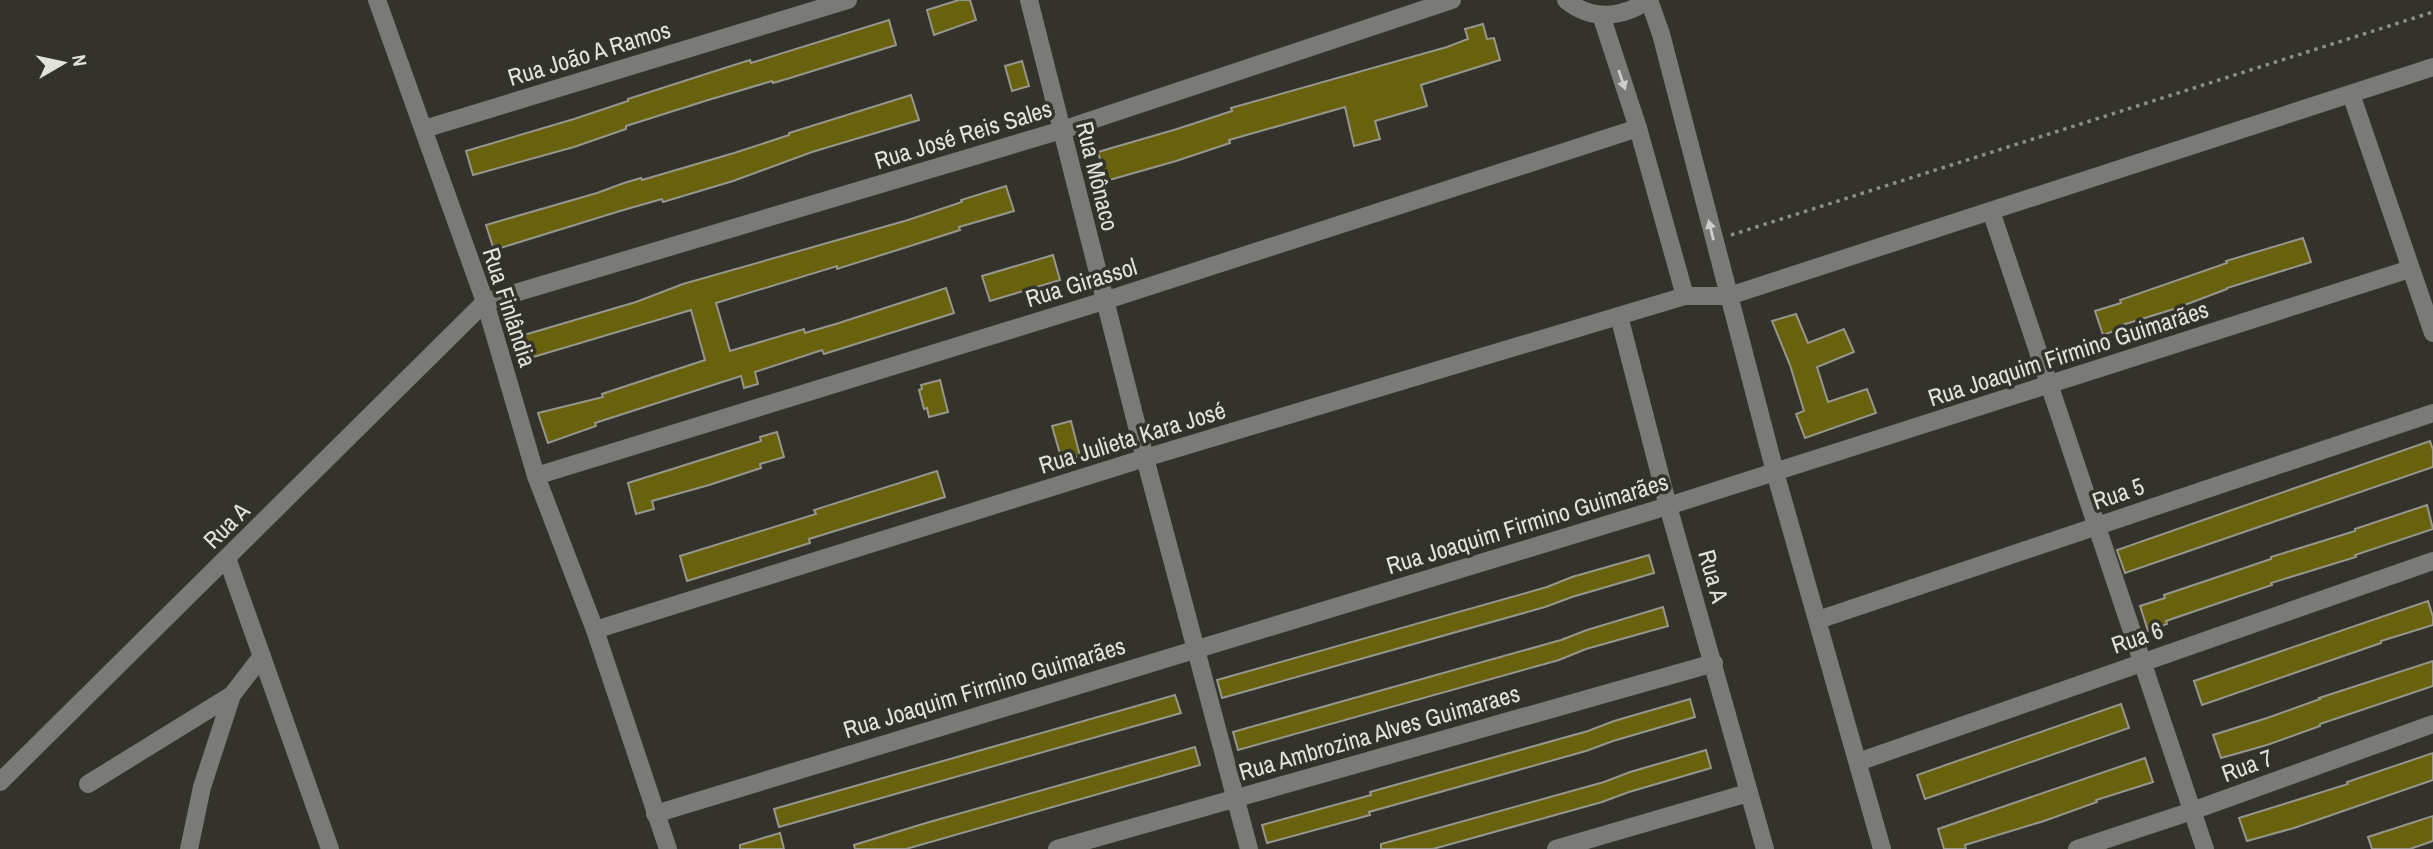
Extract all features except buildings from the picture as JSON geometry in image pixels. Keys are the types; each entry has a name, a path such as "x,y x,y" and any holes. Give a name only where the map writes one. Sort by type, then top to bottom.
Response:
{"street":[{"name":"Rua Finlândia","path":"377,0 485,302 536,476 595,630 668,849"},
{"name":"Rua João A Ramos","path":"424,129 848,0"},
{"name":"Rua Mônaco","path":"1029,0 1104,300 1249,849"},
{"name":"Rua José Reis Sales","path":"485,302 1062,130 1452,0"},
{"path":"1566,0 1586,12 1601,15 1626,12 1648,0 1661,34 1775,472 1882,849"},
{"path":"1601,15 1639,128 1685,296"},
{"name":"Rua Julieta Kara José","path":"595,630 1145,458 1685,296 1729,296 2433,67"},
{"path":"2351,94 2433,333"},
{"name":"Rua Girassol","path":"536,476 1104,300 1639,128"},
{"path":"1991,211 2204,849"},
{"name":"Rua Joaquim Firmino Guimarães","path":"655,814 1668,506 2410,269"},
{"name":"Rua A","path":"0,782 485,302"},
{"name":"Rua A","path":"1619,316 1668,506 1765,849"},
{"name":"Rua 5","path":"1818,620 2433,413"},
{"path":"227,558 330,849"},
{"name":"Rua 6","path":"1858,762 2433,561"},
{"path":"189,849 202,787 232,695 262,656"},
{"name":"Rua Ambrozina Alves Guimaraes","path":"1057,849 1714,663"},
{"path":"88,784 232,695"},
{"name":"Rua 7","path":"2077,849 2192,811 2433,724"},
{"path":"1556,849 1748,793"}],"path":[{"path":"1714,241 2433,12"}]}
